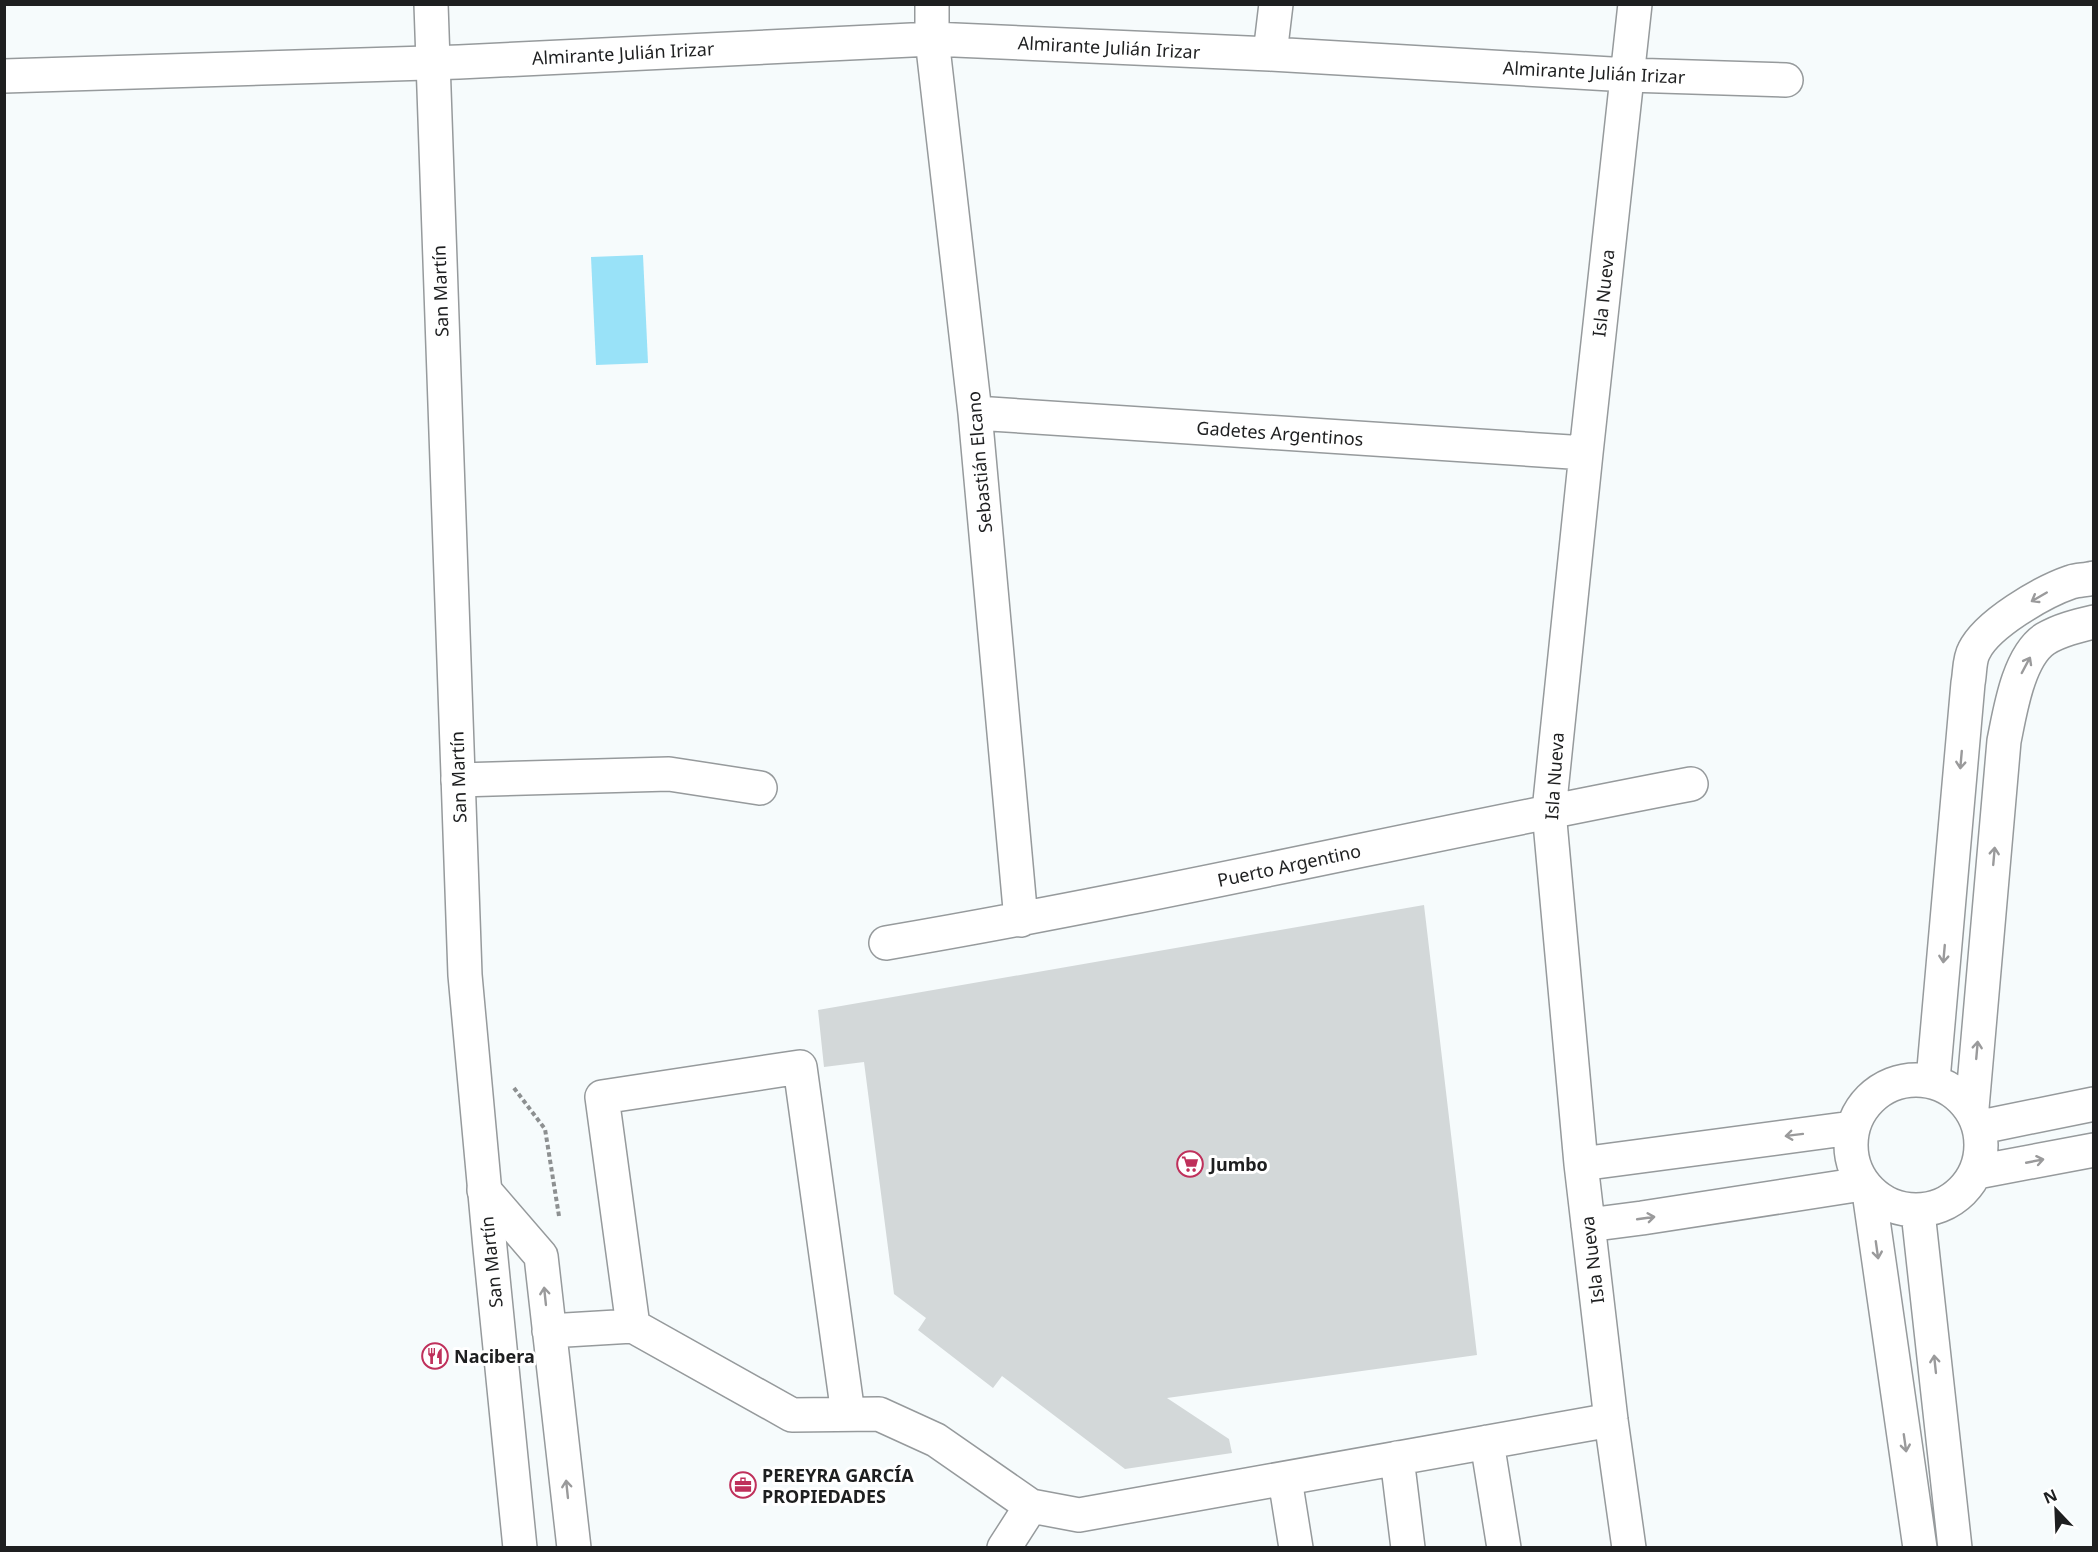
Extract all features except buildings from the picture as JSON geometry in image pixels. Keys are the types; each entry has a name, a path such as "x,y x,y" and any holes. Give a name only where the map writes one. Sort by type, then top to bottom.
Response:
{"street":[{"name":"San Martín","path":"431,4 465,975 520,1548"},
{"name":"Sebastián Elcano","path":"932,4 932,39 975,413 1021,920"},
{"path":"1270,54 1276,4"},
{"name":"Isla Nueva","path":"1629,1548 1611,1420 1581,1164 1549,811 1635,4"},
{"name":"Almirante Julián Irizar","path":"4,76 432,63 932,39 1270,54 1628,75 1786,80"},
{"name":"Gadetes Argentinos","path":"975,413 1586,453"},
{"path":"1933,1080 1968,683 1973,652 1992,628 2021,608 2048,592 2072,582 2094,578"},
{"path":"1977,1172 1977,1118 2004,741 2015,687 2030,657 2043,640 2063,630 2094,622"},
{"path":"458,780 669,774 760,788"},
{"name":"Puerto Argentino","path":"886,943 1021,920 1691,784"},
{"path":"633,1326 602,1097 800,1067 848,1414"},
{"path":"1920,1548 1865,1188 1851,1157 1852,1128 1869,1098 1899,1081 1933,1080 1956,1091 1977,1118"},
{"path":"1977,1118 2094,1104"},
{"path":"1581,1164 1852,1128"},
{"path":"1588,1225 1865,1188 1892,1206 1918,1212 1953,1200 1977,1172 2094,1150"},
{"path":"484,1190 541,1256 573,1548"},
{"path":"1918,1212 1955,1548"},
{"path":"549,1331 633,1326 792,1415 879,1414 936,1440 1031,1506 1079,1515 1611,1420"},
{"path":"1487,1442 1504,1548"},
{"path":"1397,1458 1408,1548"},
{"path":"1285,1479 1296,1548"},
{"path":"1004,1548 1031,1506"}],"shaded area":[{"path":"643,255 648,363 596,365 591,257"}],"place":[{"name":"Jumbo","path":"1190,1164"},
{"name":"Nacibera","path":"435,1356"},
{"name":"PEREYRA GARCÍA PROPIEDADES","path":"743,1485"}]}
